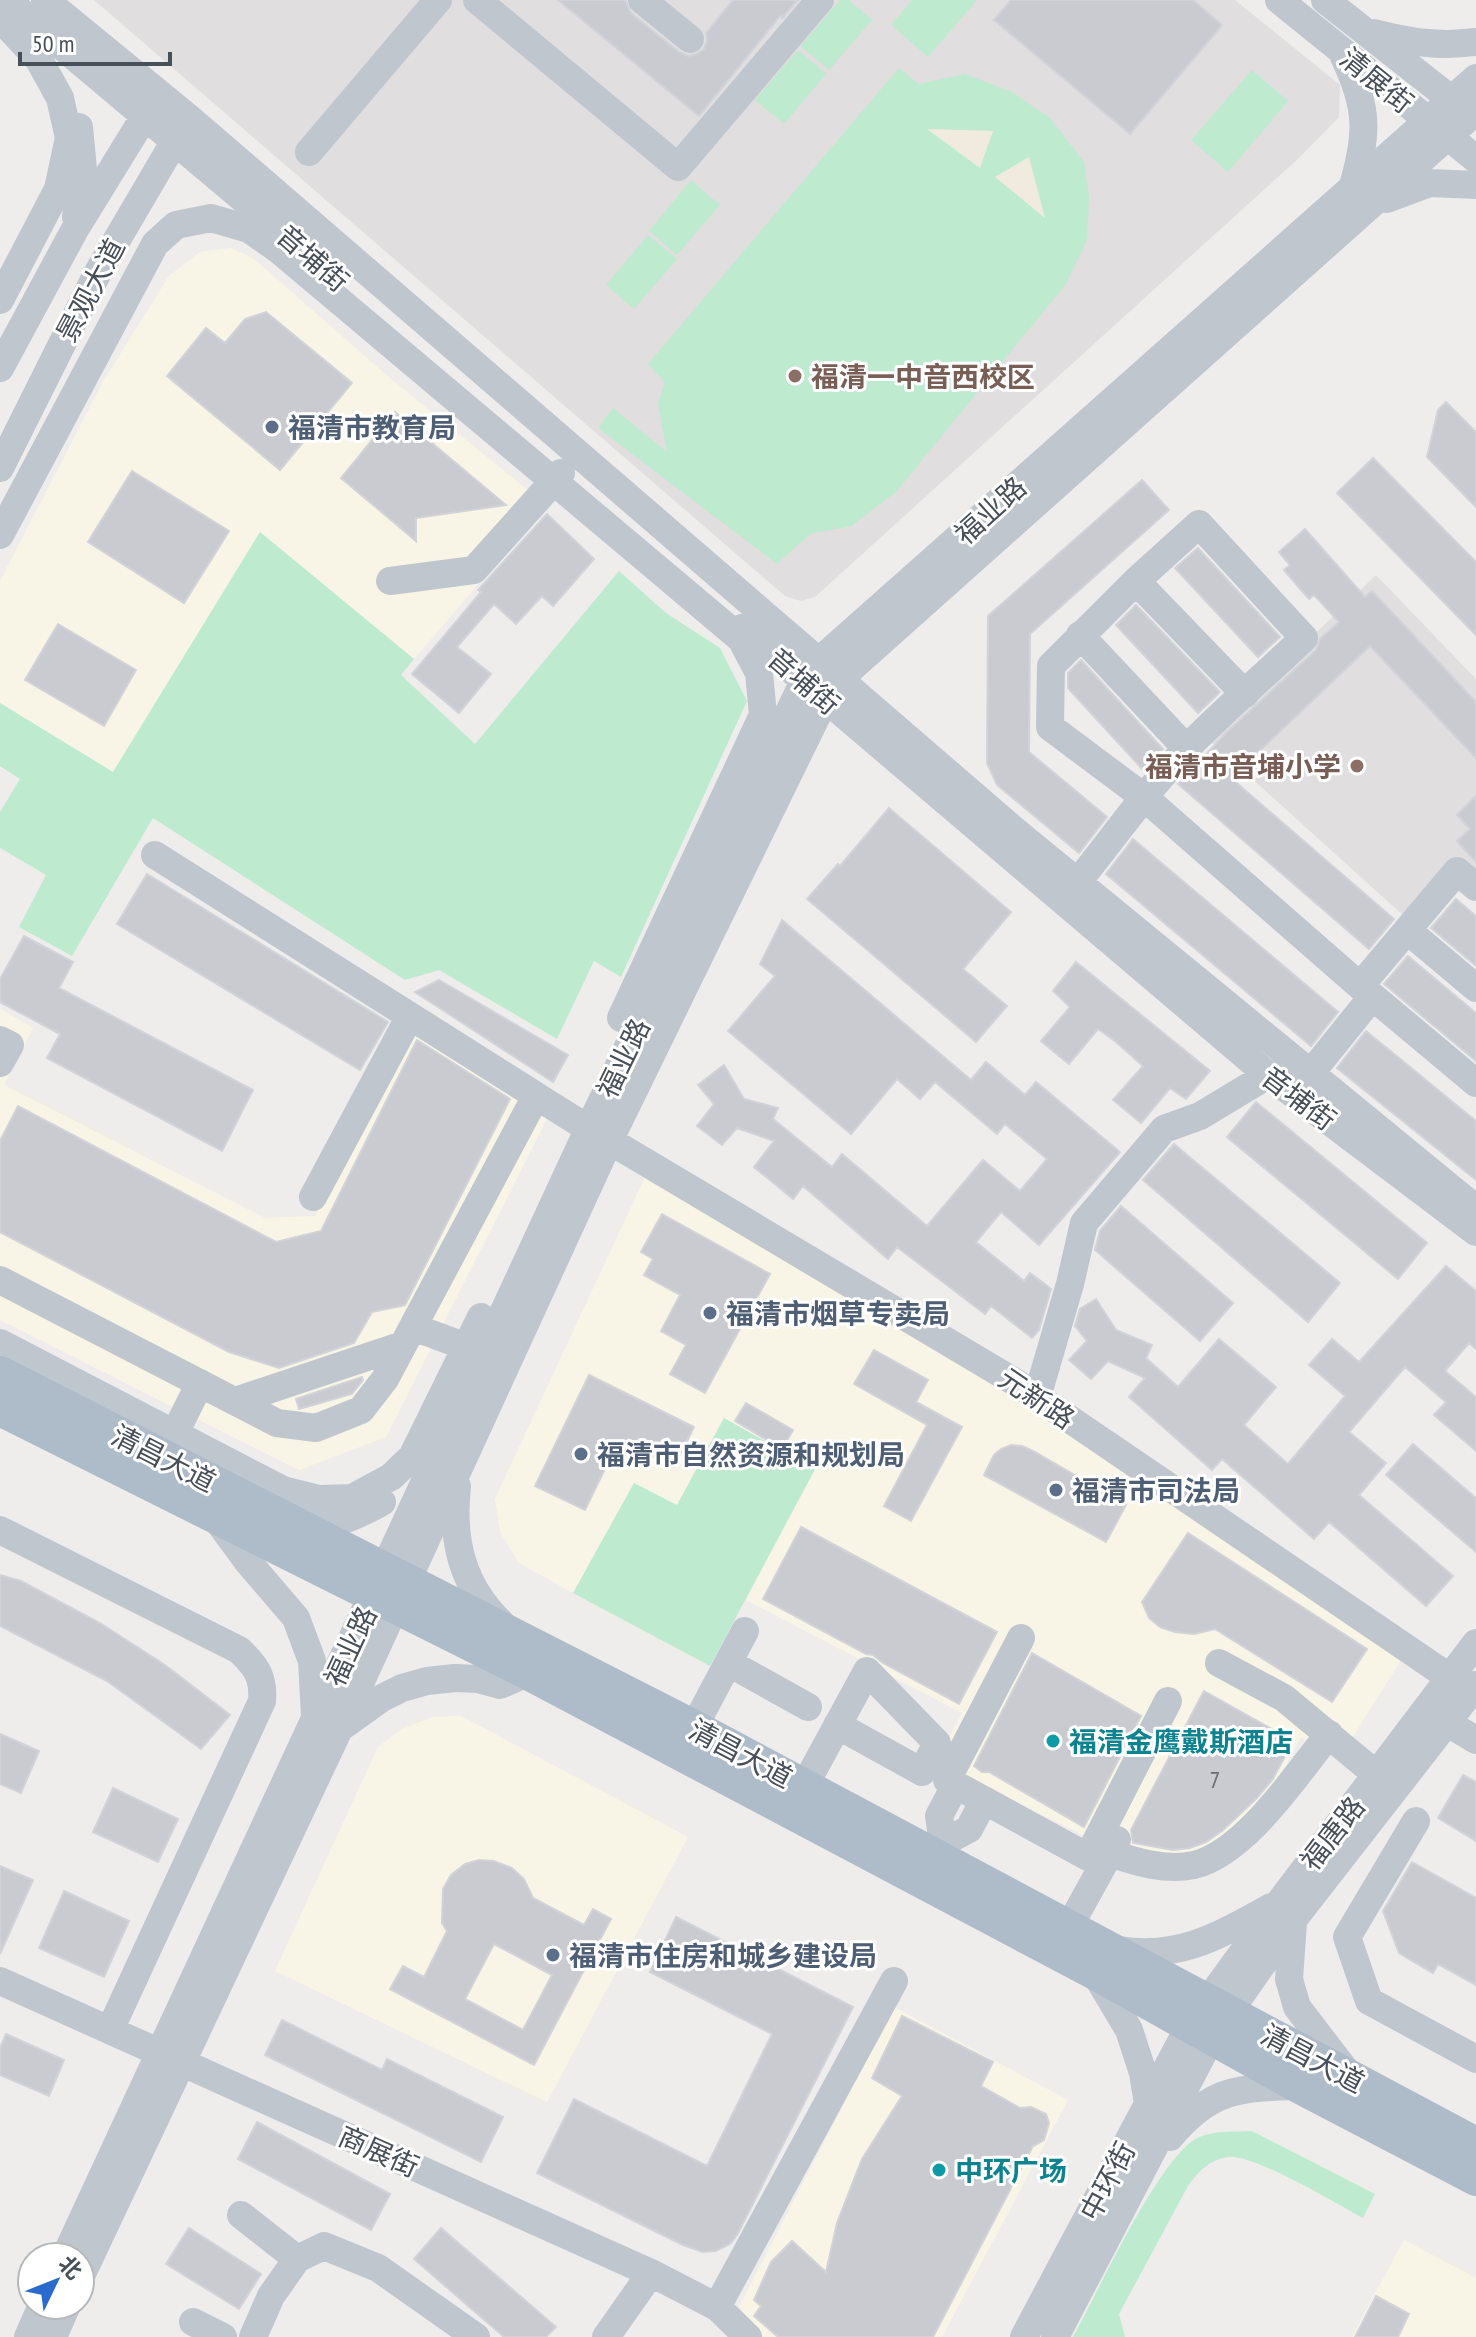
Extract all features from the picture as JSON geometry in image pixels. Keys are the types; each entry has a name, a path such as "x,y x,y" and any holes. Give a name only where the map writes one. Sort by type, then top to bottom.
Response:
{"main road":[{"name":"清昌大道","path":"0,1373 169,1446 390,1589 528,1673 1102,1961 1210,2019 1355,2081 1476,2144"},
{"name":"清昌大道","path":"0,1409 214,1517 516,1638 694,1727 939,1850 1069,1927 1102,1961"},
{"name":"清昌大道","path":"1210,2019 1298,2086 1476,2179"}],"street":[{"path":"45,0 152,104"},
{"path":"309,152 438,0"},
{"path":"477,0 678,167 820,0"},
{"path":"642,0 690,39"},
{"name":"清展街","path":"1279,0 1476,159"},
{"name":"清展街","path":"1325,0 1469,111"},
{"path":"5,7 152,104"},
{"path":"5,7 60,70 75,105 83,169 74,231"},
{"path":"0,300 58,189 69,138 60,98 5,7"},
{"path":"1362,30 1418,44 1476,42"},
{"path":"1342,52 1362,101 1362,197 1430,183 1476,185"},
{"name":"福业路","path":"449,1461 476,1350 821,680 1438,128 1469,111 1476,78"},
{"name":"音埔街","path":"152,104 821,680 1268,1075 1476,1232"},
{"name":"景观大道","path":"0,368 74,231 152,104"},
{"name":"音埔街","path":"182,129 271,221 557,477 821,680 1077,883 1476,1208"},
{"name":"景观大道","path":"0,468 98,272 182,129"},
{"path":"98,272 125,264 150,229 169,215 197,207 271,221"},
{"path":"0,535 155,244 176,225 211,218 249,229 279,250 557,477 741,639 759,673 763,715 591,1129"},
{"path":"390,581 474,570 557,477"},
{"path":"1077,883 1145,798 1187,749 1304,638 1199,524 1136,581 1051,666 1050,727 1145,798 1366,992 1476,1083"},
{"path":"1136,581 1245,694"},
{"path":"1080,635 1187,749"},
{"name":"元新路","path":"155,855 536,1096 1037,1397 1466,1685"},
{"path":"1310,1074 1407,930 1457,871 1476,887"},
{"path":"1407,930 1476,988"},
{"path":"313,1197 410,1016"},
{"path":"0,1040 10,1045 0,1063"},
{"path":"1037,1397 1084,1223 1164,1129 1200,1116 1268,1075"},
{"path":"0,1280 277,1423 316,1428 361,1410 385,1379 536,1096"},
{"name":"福业路","path":"73,2241 171,2057 327,1725 449,1461 591,1129"},
{"path":"0,1343 169,1446 283,1490 319,1499 352,1498 391,1477 412,1457 476,1350 408,1336 235,1401"},
{"path":"169,1446 200,1383"},
{"path":"270,1512 317,1526 341,1521 377,1505 449,1461 457,1547 473,1588 491,1615 516,1638"},
{"path":"214,1517 296,1618 312,1661 327,1725 402,1688 427,1681 478,1679 500,1685 528,1673"},
{"path":"0,1530 239,1650 256,1667 263,1686 262,1701 110,2030"},
{"path":"694,1727 745,1631"},
{"path":"1021,1638 947,1780 1088,1857 1168,1701"},
{"name":"福唐路","path":"1286,1911 1446,1722 1466,1685 1476,1643"},
{"path":"729,1663 808,1707"},
{"path":"1219,1663 1284,1698 1377,1775"},
{"name":"福唐路","path":"1210,2019 1377,1775 1466,1685"},
{"path":"1446,1722 1476,1740"},
{"path":"812,1772 837,1725"},
{"path":"1069,1927 1114,1844 1150,1866 1194,1865 1231,1847 1267,1812 1329,1734"},
{"path":"939,1850 939,1816 956,1784"},
{"path":"939,1850 969,1829 984,1800"},
{"path":"1416,1821 1347,1937 1369,2001 1476,2059"},
{"path":"1148,2104 1143,2073 1102,1961 1173,1950 1286,1911 1289,1979 1297,2007 1355,2081"},
{"name":"商展街","path":"0,1981 651,2273 717,2307 748,2337"},
{"path":"717,2307 894,1981"},
{"name":"中环街","path":"1024,2337 1148,2104 1210,2019"},
{"name":"中环街","path":"1055,2337 1143,2168 1210,2019"},
{"name":"福业路","path":"95,2241 171,2057"},
{"path":"1143,2168 1187,2116 1212,2098 1240,2090 1298,2086"},
{"path":"241,2215 297,2259"},
{"path":"253,2337 271,2296 297,2259 324,2246 378,2268 476,2337"},
{"path":"606,2337 651,2273"},
{"path":"193,2322 223,2337"}],"shaded area":[{"name":"福清一中音西校区","path":"94,0 1235,0 1340,85 1339,117 1300,157 815,597 801,601 785,596"},
{"path":"231,248 254,259 392,380 546,505 414,659 260,532 113,772 0,703 0,581 104,380 169,276 200,252"},
{"name":"福清市音埔小学","path":"1376,575 1476,679 1476,878 1406,918 1207,738"},
{"path":"0,1009 33,1028 4,1085 265,1218 315,1216 422,1017 560,1093 386,1437 299,1470 0,1320"},
{"path":"646,1175 994,1383 1401,1660 1338,1760 1301,1737 1258,1816 1238,1833 1177,1860 1104,1845 936,1763 962,1713 746,1600 815,1470 724,1418 677,1505 634,1483 573,1593 519,1563 500,1532 495,1499"},
{"path":"461,1716 688,1837 547,2102 275,1971 378,1747 402,1729 432,1717"},
{"name":"中环广场","path":"894,2007 1068,2100 942,2337 764,2337 739,2307"},
{"path":"1404,2240 1476,2278 1476,2337 1352,2337"}],"green space":[{"path":"840,0 849,0 872,20 829,70 801,46"},
{"path":"912,0 977,0 928,57 891,25"},
{"path":"798,50 826,74 784,124 755,100"},
{"path":"899,68 919,84 965,74 1012,92 1050,118 1084,162 1089,197 1087,240 1066,284 896,492 851,526 810,534 777,564 598,428 613,408 667,452 658,404 665,382 648,364","holes":["929,129 992,131 979,167"]},
{"path":"1252,70 1288,101 1228,172 1191,140"},
{"path":"691,180 720,205 677,255 649,231"},
{"path":"648,235 677,259 634,309 606,285"},
{"path":"260,532 414,659 401,675 475,744 619,571 666,613 720,648 747,701 621,977 594,961 557,1039 439,970 405,980 153,818 72,956 19,927 46,875 0,848 0,812 20,779 0,766 0,703 113,772"},
{"path":"724,1418 815,1469 710,1666 573,1593 634,1483 677,1505"},
{"path":"1252,2131 1375,2194 1363,2218 1255,2162 1227,2157 1214,2161 1200,2171 1188,2186 1119,2314 1125,2337 1073,2337 1147,2198 1182,2151 1203,2135"}],"sand":[{"path":"927,129 993,131 980,168"},
{"path":"1029,157 1045,218 995,177"}],"building":[{"path":"558,0 625,0 631,13 688,56 704,49 706,33 733,0 798,0 782,18 780,16 699,116"},
{"path":"1011,0 1193,0 1222,25 1130,134 994,20"},
{"name":"福清市教育局","path":"266,312 352,383 280,470 167,376 206,328 225,343 245,319"},
{"path":"1446,402 1476,432 1476,507 1427,457 1438,410"},
{"path":"395,412 506,505 416,518 416,541 341,478"},
{"path":"1373,458 1476,562 1476,635 1337,493"},
{"path":"132,471 229,531 184,603 88,542"},
{"path":"1142,480 1169,510 1030,634 1029,752 1107,817 1079,853 997,785 987,763 988,616"},
{"path":"547,514 594,559 553,606 542,596 516,624 494,604 457,647 491,674 459,713 412,674 481,592 478,590"},
{"path":"1305,529 1365,597 1372,591 1476,702 1476,758 1370,646 1231,778 1394,919 1369,949 1178,784 1227,732 1316,650 1320,639 1339,622 1314,595 1309,599 1284,570 1290,565 1279,552"},
{"path":"1198,548 1280,637 1258,657 1175,568"},
{"path":"1136,605 1220,692 1198,713 1116,625"},
{"path":"58,624 136,670 104,726 25,680"},
{"path":"1081,660 1163,749 1144,771 1068,688 1068,673"},
{"path":"1476,796 1476,862 1457,841 1470,829 1457,815"},
{"path":"889,808 1011,912 963,969 1007,1006 976,1042 807,899 838,864 840,866"},
{"path":"1133,839 1338,1012 1311,1046 1106,874"},
{"path":"147,874 388,1022 360,1070 117,924"},
{"path":"1456,899 1476,916 1476,966 1431,928"},
{"path":"782,920 971,1080 986,1062 1025,1095 1036,1082 1120,1152 1039,1245 1001,1212 976,1242 1024,1281 1030,1273 1051,1289 1039,1330 1032,1338 991,1306 985,1314 897,1247 888,1259 803,1186 793,1199 754,1167 774,1141 737,1128 722,1145 697,1126 714,1104 698,1085 724,1065 744,1099 778,1108 773,1119 832,1167 842,1154 927,1226 983,1160 1020,1191 1047,1159 1005,1124 997,1134 935,1082 920,1099 897,1079 851,1134 728,1031 775,976 760,964"},
{"path":"24,936 73,962 59,988 253,1090 222,1151 47,1058 60,1034 0,1002 0,979"},
{"path":"1408,956 1476,1013 1476,1061 1384,984"},
{"path":"1076,962 1210,1071 1186,1099 1170,1088 1141,1123 1113,1100 1143,1066 1116,1042 1098,1029 1069,1064 1041,1041 1070,1007 1053,991"},
{"path":"439,980 568,1055 553,1082 415,992"},
{"path":"1366,1031 1476,1121 1476,1180 1337,1068"},
{"path":"417,1040 510,1099 405,1305 372,1312 354,1343 279,1368 229,1352 0,1232 0,1141 18,1106 276,1242 321,1231"},
{"path":"1256,1102 1427,1243 1398,1279 1227,1137"},
{"path":"1174,1144 1340,1283 1308,1322 1143,1180"},
{"path":"1121,1206 1233,1303 1200,1341 1095,1250 1100,1231"},
{"name":"福清市烟草专卖局","path":"662,1214 770,1274 705,1393 670,1374 686,1345 661,1331 680,1295 644,1275 653,1259 641,1252"},
{"path":"1446,1266 1476,1291 1476,1349 1469,1343 1445,1371 1476,1397 1476,1451 1434,1415 1446,1402 1405,1367 1349,1432 1386,1463 1359,1495 1453,1576 1426,1606 1329,1522 1314,1539 1222,1459 1212,1470 1129,1397 1145,1378 1108,1361 1091,1379 1069,1360 1087,1341 1075,1326 1080,1309 1096,1299 1116,1330 1152,1345 1146,1358 1178,1387 1219,1339 1276,1387 1244,1425 1288,1464 1345,1396 1309,1365 1332,1339 1359,1362"},
{"path":"874,1350 928,1380 916,1402 962,1427 911,1521 884,1506 927,1425 854,1384"},
{"name":"福清市自然资源和规划局","path":"589,1375 694,1427 674,1467 619,1440 585,1510 535,1486"},
{"path":"362,1377 352,1394 299,1409 296,1399"},
{"path":"746,1403 793,1430 782,1449 735,1421"},
{"path":"1413,1444 1476,1498 1476,1552 1386,1475"},
{"name":"福清市司法局","path":"1011,1445 1033,1451 1126,1505 1106,1542 984,1475 994,1455"},
{"path":"801,1527 997,1632 959,1704 873,1655 763,1599"},
{"path":"1188,1533 1367,1649 1332,1702 1215,1629 1194,1634 1175,1632 1160,1627 1149,1618 1142,1602"},
{"path":"0,1575 21,1581 100,1623 165,1665 230,1715 201,1749 107,1681 0,1626"},
{"name":"福清金鹰戴斯酒店","path":"1032,1653 1141,1716 1084,1827 974,1766"},
{"path":"1204,1691 1293,1741 1273,1779 1256,1799 1206,1842 1173,1850 1133,1843 1131,1830"},
{"path":"0,1734 39,1751 21,1793 0,1784"},
{"path":"1463,1775 1476,1782 1476,1841 1438,1818"},
{"path":"113,1788 178,1819 158,1862 93,1832"},
{"name":"福清市住房和城乡建设局","path":"479,1860 494,1861 512,1868 524,1879 533,1898 584,1925 593,1909 611,1919 534,2065 390,1989 403,1966 424,1977 447,1931 442,1923 443,1889 451,1875 465,1864","holes":["494,1944 552,1975 523,2030 465,1999"]},
{"path":"1412,1862 1476,1898 1476,1985 1438,1964 1433,1973 1399,1953 1383,1911"},
{"path":"0,1866 33,1880 0,1954"},
{"path":"64,1891 129,1921 104,1977 39,1948"},
{"path":"676,1917 853,2007 737,2235 730,2244 716,2251 703,2252 683,2245 537,2173 574,2099 707,2166 772,2034 650,1972"},
{"name":"中环广场","path":"902,2016 993,2062 981,2086 1020,2108 1031,2107 1046,2114 1049,2123 1044,2140 1033,2146 933,2337 778,2337 754,2316 761,2306 754,2300 771,2262 792,2241 826,2272 837,2223 862,2159 902,2096 872,2078"},
{"path":"282,2020 382,2070 387,2059 503,2117 481,2162 265,2055"},
{"path":"6,2034 64,2060 49,2096 0,2075 0,2048"},
{"path":"257,2122 390,2194 371,2230 238,2159"},
{"path":"189,2228 261,2274 239,2309 166,2264"},
{"path":"441,2228 556,2327 546,2337 504,2337 414,2259"},
{"path":"1376,2296 1409,2314 1398,2337 1355,2337"}],"place":[{"name":"福清一中音西校区","path":"795,376"},
{"name":"福清市教育局","path":"272,427"},
{"name":"福清市音埔小学","path":"1357,766"},
{"name":"福清市烟草专卖局","path":"710,1313"},
{"name":"福清市自然资源和规划局","path":"581,1454"},
{"name":"福清市司法局","path":"1056,1490"},
{"name":"福清金鹰戴斯酒店","path":"1053,1741"},
{"name":"福清市住房和城乡建设局","path":"553,1955"},
{"name":"中环广场","path":"939,2170"}]}
